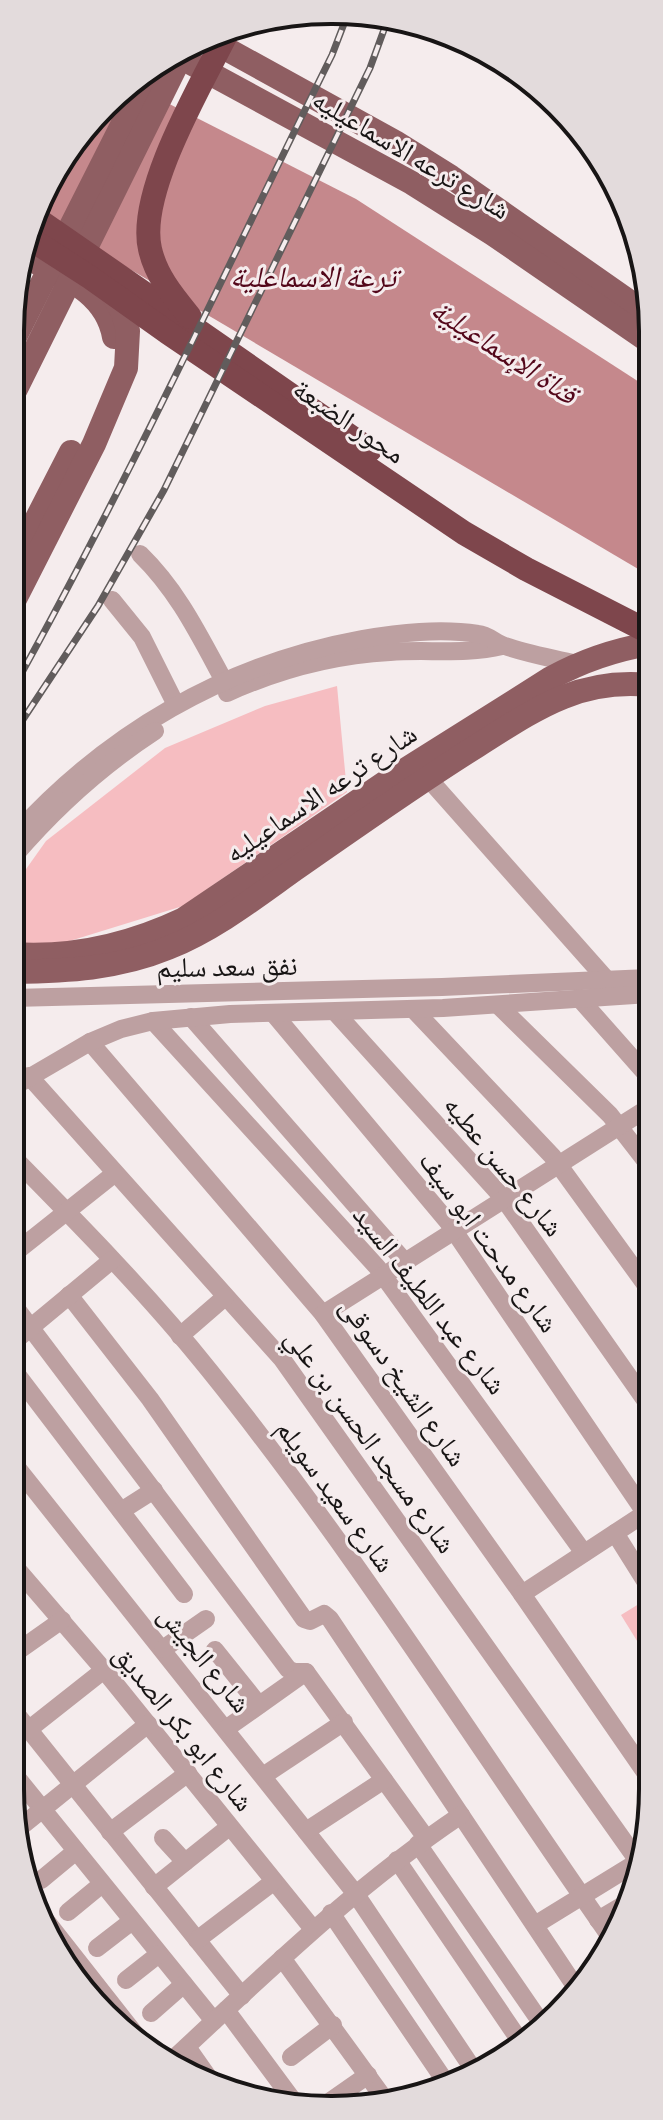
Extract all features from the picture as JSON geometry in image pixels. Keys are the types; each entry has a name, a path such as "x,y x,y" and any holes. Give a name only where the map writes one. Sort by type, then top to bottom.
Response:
{"highway":[{"path":"206,338 159,275 150,249 147,221 162,169 222,44"},
{"path":"43,224 475,522 639,612"},
{"name":"محور الضبعة","path":"37,241 464,533 539,576 639,627"}],"main road":[{"name":"شارع ترعه الاسماعيليه","path":"220,45 407,149 638,308"},
{"name":"شارع ترعه الاسماعيليه","path":"186,61 412,183 493,234 639,334"},
{"path":"24,373 176,66"},
{"path":"25,318 139,92"},
{"path":"24,581 120,386 129,350 123,313 104,281 91,269 38,240"},
{"path":"24,544 107,383 115,356 113,329 108,316 91,294 32,261"},
{"name":"شارع ترعه الاسماعيليه","path":"24,954 51,955 106,948 159,931 184,919 389,780 576,664 639,646"},
{"name":"شارع ترعه الاسماعيليه","path":"24,972 53,973 113,965 141,958 183,941 223,920 427,777 556,698 594,686 639,685"}],"street":[{"path":"140,554 172,588 224,681"},
{"path":"112,600 142,637 176,705"},
{"path":"24,826 68,781 123,737 224,681 314,649 390,634 473,633 489,637 502,646 576,664"},
{"path":"24,845 51,815 140,741 172,720 241,687 314,663 352,656 390,652 480,651 502,646"},
{"path":"427,777 607,980"},
{"name":"نفق سعد سليم","path":"24,998 639,978"},
{"path":"442,987 443,1008"},
{"path":"24,1079 90,1042 121,1029 153,1021 273,1013 414,1010 639,995"},
{"path":"579,998 639,1066"},
{"path":"498,1005 620,1126 639,1152"},
{"path":"414,1010 559,1164 639,1275"},
{"name":"شارع حسن عطيه","path":"335,1012 504,1199 639,1391"},
{"name":"شارع مدحت ابو سيف","path":"273,1013 454,1231 639,1503"},
{"path":"191,1017 405,1262"},
{"name":"شارع عبد اللطيف السيد","path":"153,1021 384,1275 584,1553"},
{"name":"شارع الشيخ دسوقى","path":"90,1042 323,1314 639,1763"},
{"name":"شارع مسجد الحسن بن علي","path":"29,1076 282,1359 633,1849"},
{"path":"323,1314 639,1114"},
{"name":"شارع سعيد سويلم","path":"24,1168 112,1260 239,1407 301,1489 605,1929"},
{"path":"24,1246 114,1174"},
{"path":"24,1333 112,1260"},
{"path":"69,1295 157,1409 304,1619 310,1621 324,1614 330,1619 571,1980"},
{"path":"180,1336 225,1297"},
{"path":"24,1318 288,1669 303,1672"},
{"path":"24,1384 184,1594"},
{"name":"شارع الجيش","path":"24,1476 355,1893 469,2063"},
{"path":"121,1511 154,1490"},
{"path":"522,1594 639,1518"},
{"path":"615,1533 639,1571"},
{"name":"شارع ابو بكر الصديق","path":"24,1579 104,1670 313,1929"},
{"path":"163,1649 206,1619"},
{"path":"24,1647 62,1620"},
{"path":"215,1650 259,1705"},
{"path":"28,1730 104,1670"},
{"path":"227,1728 303,1672"},
{"path":"303,1672 344,1722 384,1780 537,2017"},
{"path":"263,1776 344,1722"},
{"path":"26,1822 148,1724"},
{"path":"24,1725 242,1996"},
{"path":"110,1832 188,1773"},
{"path":"306,1831 384,1780"},
{"path":"24,1786 184,1984 220,2016 285,2092"},
{"path":"178,2055 331,1913 422,1841 461,1815"},
{"path":"154,1887 229,1827"},
{"path":"163,1838 185,1862"},
{"path":"41,1880 76,1851"},
{"path":"397,1860 516,2034"},
{"path":"535,1925 629,1867"},
{"path":"197,1940 273,1882"},
{"path":"68,1912 102,1884"},
{"path":"598,1920 614,1911"},
{"path":"331,1913 441,2076"},
{"path":"97,1948 132,1921"},
{"path":"126,1980 159,1954"},
{"path":"75,1958 108,2000"},
{"path":"282,1958 380,2092"},
{"path":"151,2013 184,1984"},
{"path":"291,2057 333,2025"},
{"path":"187,2047 201,2067"},
{"path":"338,2096 368,2075"}],"shaded area":[{"path":"337,686 347,792 183,906 60,944 24,944 24,872 46,841 165,748 265,706"},
{"path":"639,1604 639,1644 621,1615"}],"water":[{"name":"ترعة الاسماعلية","path":"142,90 356,199 639,382 639,570 45,219 65,178 88,144 114,114"}],"railway":[{"path":"24,668 177,372 332,55 344,25"},
{"path":"24,718 98,606 164,490 370,68 384,29"}],"water label":[{"name":"قناة الإسماعيلية","path":"505,350"}]}
